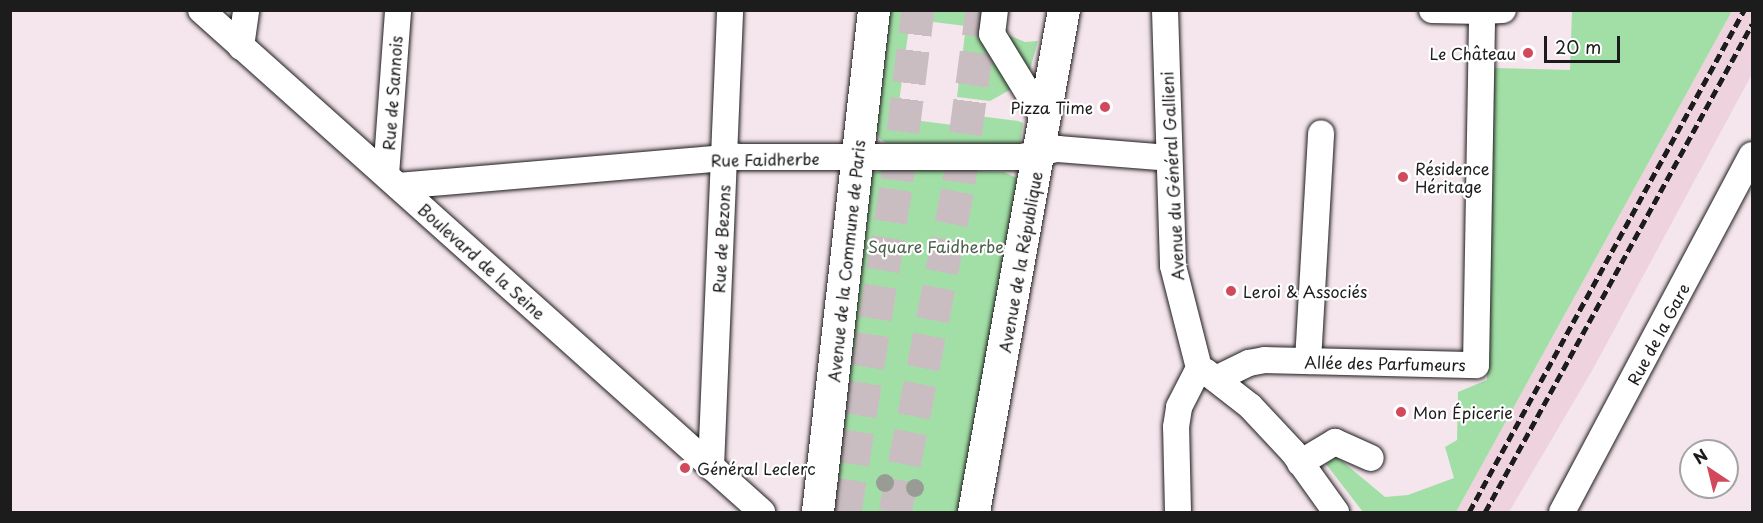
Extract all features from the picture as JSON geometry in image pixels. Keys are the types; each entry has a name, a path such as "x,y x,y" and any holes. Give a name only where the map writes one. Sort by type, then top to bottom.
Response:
{"main road":[{"name":"Avenue de la Commune de Paris","path":"818,513 874,10"},
{"name":"Avenue de la République","path":"974,513 1064,10"}],"street":[{"name":"Boulevard de la Seine","path":"201,10 762,513"},
{"path":"242,47 246,10"},
{"name":"Rue de Sannois","path":"392,181 398,10"},
{"name":"Rue de Bezons","path":"711,466 730,10"},
{"path":"995,10 992,34 1044,119"},
{"name":"Avenue du Général Gallieni","path":"1166,10 1173,266 1208,373"},
{"path":"1432,10 1503,10"},
{"name":"Allée des Parfumeurs","path":"1208,373 1250,363 1308,361 1476,365 1482,11"},
{"path":"1308,361 1321,134"},
{"name":"Rue Faidherbe","path":"392,181 725,159 1039,154 1058,149 1169,158"},
{"name":"Rue de la Gare","path":"1562,513 1752,155"},
{"path":"1178,513 1176,427 1179,407 1208,373 1250,406 1300,463 1336,513"},
{"path":"1300,463 1335,442 1371,458"}],"shaded area":[{"path":"1732,11 1752,11 1752,74 1593,369 1509,512 1456,512"}],"green space":[{"path":"888,10 911,11 897,118 953,125 955,113 1018,121 1023,123 1020,144 886,143 880,139 873,128"},
{"path":"918,11 985,11 1015,87 990,101 957,97 966,26 917,20"},
{"path":"1572,11 1732,11 1456,512 1363,512 1326,464 1336,456 1385,497 1408,495 1454,478 1445,447 1457,440 1458,392 1487,380 1492,68 1570,70"},
{"path":"1008,35 1025,42 1038,41 1029,73 1007,41"},
{"name":"Square Faidherbe","path":"888,169 1004,172 1021,180 963,512 831,512 869,179 873,173"}],"tunnel":[{"path":"845,512 897,180 918,10"},
{"path":"895,512 959,182 982,10"}],"railway":[{"path":"1469,512 1744,10"},
{"path":"1485,512 1752,24"}],"place":[{"name":"Le Château","path":"1528,53"},
{"name":"Pizza Time","path":"1105,107"},
{"name":"Résidence Héritage","path":"1403,177"},
{"name":"Leroi & Associés","path":"1231,291"},
{"name":"Mon Épicerie","path":"1401,412"},
{"name":"Général Leclerc","path":"685,468"}]}
